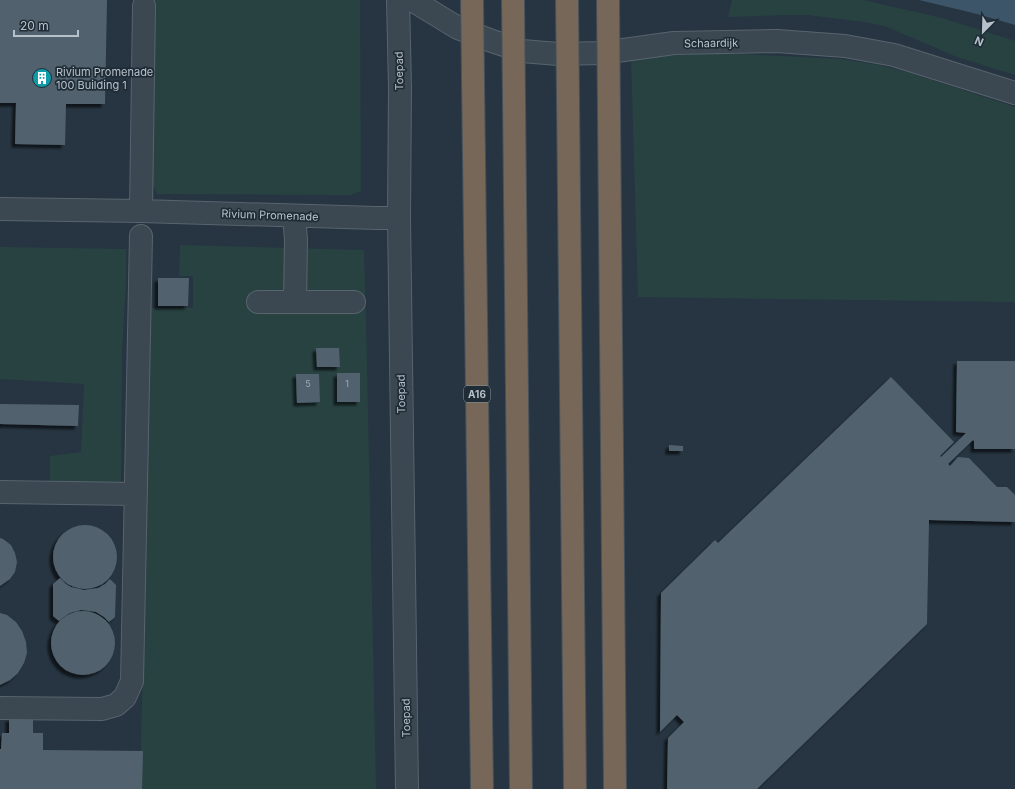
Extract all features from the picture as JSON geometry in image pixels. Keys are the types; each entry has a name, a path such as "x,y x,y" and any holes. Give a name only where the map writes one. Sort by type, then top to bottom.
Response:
{"highway":[{"name":"A16","path":"472,0 482,789"},
{"path":"513,0 521,789"},
{"path":"567,0 575,789"},
{"path":"608,0 615,789"}],"street":[{"name":"Toepad","path":"398,0 400,88 399,218 407,789"},
{"name":"Schaardijk","path":"412,0 458,28 492,41 522,50 558,54 602,53 674,43 753,42 845,46 894,55 1015,93"},
{"path":"141,211 144,6"},
{"name":"Rivium Promenade","path":"0,209 399,218"},
{"path":"294,216 296,240 295,302"},
{"path":"0,708 102,709 116,705 124,697 132,681 141,236"},
{"path":"258,302 354,302"},
{"path":"0,492 136,494"}],"green space":[{"path":"152,0 360,0 361,191 350,195 157,194 149,178"},
{"path":"732,0 863,0 942,18 1015,41 1015,75 957,57 885,26 808,15 728,17"},
{"path":"722,53 840,59 879,65 907,72 1015,107 1015,302 638,297 631,56 639,57"},
{"path":"180,245 364,250 376,789 140,789 151,308 193,308 193,276 179,276"},
{"path":"0,247 126,249 122,355 121,484 50,483 50,456 81,452 84,384 0,379"}],"water":[{"path":"919,0 1015,0 1015,25 977,14"}],"building":[{"path":"0,0 107,0 105,104 66,104 65,145 15,144 16,103 0,103"},
{"path":"158,278 189,278 188,306 158,306"},
{"path":"316,348 339,348 340,367 317,367"},
{"path":"957,361 1015,361 1015,449 974,449 973,440 948,464 950,466 958,457 969,458 997,487 1007,487 1015,495 1015,522 929,520 927,624 757,789 667,789 668,738 684,722 677,715 660,732 661,593 715,540 718,543 891,377 954,442 940,456 941,457 966,433 956,432"},
{"path":"337,373 360,373 360,402 337,402"},
{"path":"296,374 319,374 320,402 297,403"},
{"path":"0,404 79,405 78,426 0,424"},
{"path":"669,445 683,446 683,451 669,451"},
{"path":"85,525 103,531 111,539 117,557 111,575 103,583 85,589 67,583 59,575 53,557 59,539 67,531"},
{"path":"0,538 11,545 17,562 15,572 10,579 0,586"},
{"path":"60,578 71,587 84,590 98,588 110,579 116,585 115,617 109,622 96,612 81,610 70,613 59,621 53,616 53,584"},
{"path":"83,611 101,617 109,625 115,643 109,661 101,669 83,675 65,669 57,661 51,643 57,625 65,617"},
{"path":"0,613 7,615 16,622 22,631 26,642 27,653 24,663 18,673 10,680 0,685"},
{"path":"9,718 33,718 33,733 43,733 43,750 143,751 142,789 0,789 0,749 2,733 9,733"}],"place":[{"name":"Rivium Promenade 100 Building 1","path":"42,78"}]}
